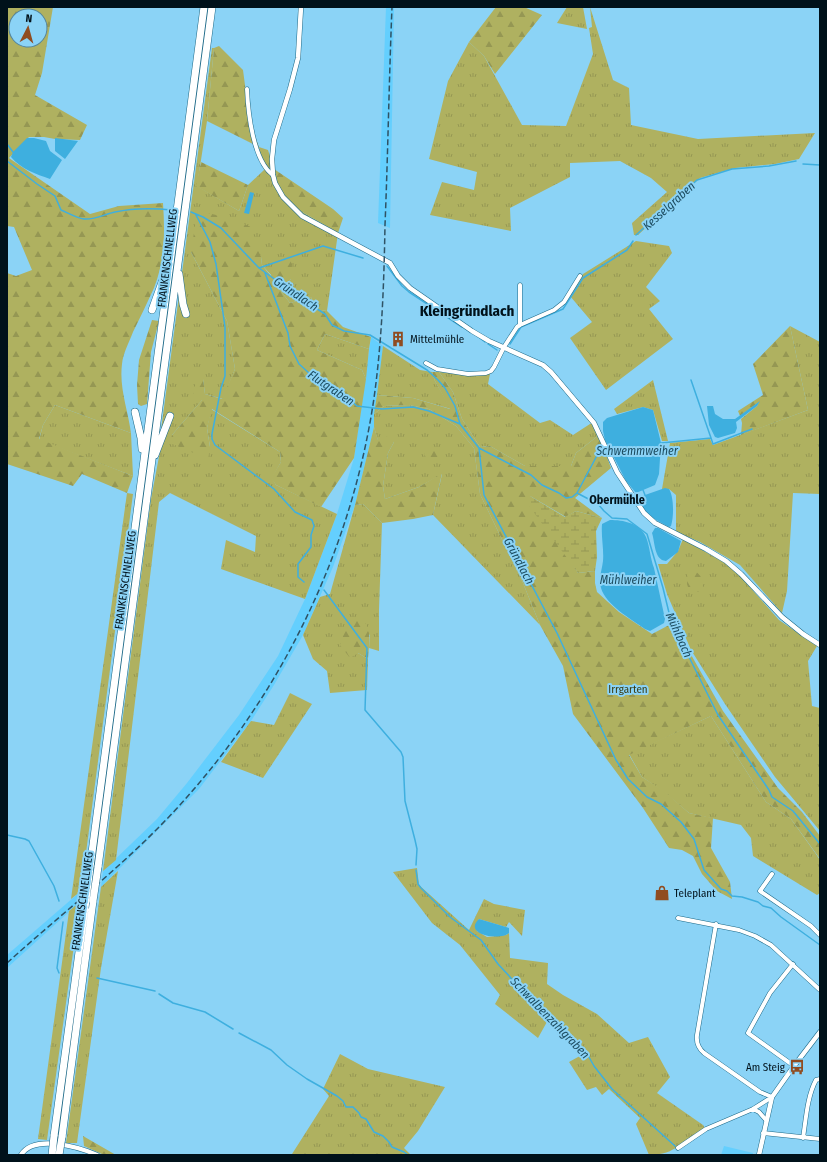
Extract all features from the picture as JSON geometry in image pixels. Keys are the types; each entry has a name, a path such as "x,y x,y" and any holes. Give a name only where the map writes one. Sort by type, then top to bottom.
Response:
{"highway":[{"name":"FRANKENSCHNELLWEG","path":"59,1155 58,1136 84,908 204,7"},
{"name":"FRANKENSCHNELLWEG","path":"52,1155 58,1136 98,867 212,7"},
{"path":"152,310 171,255"},
{"path":"178,260 186,314"},
{"path":"135,412 141,438 142,467"},
{"path":"150,472 170,416"}],"street":[{"path":"301,7 298,58 274,140 272,159 273,175 280,193 290,206 302,216 390,264 398,276 410,288 472,330 489,340 543,365 551,372 594,423 617,472 644,513 659,525 726,561 741,574 782,617 803,634 820,645"},
{"path":"246,90 249,120 256,147 267,171 273,175"},
{"path":"426,363 438,369 468,374 486,373 491,371 504,347 520,325 554,310 564,302 580,276"},
{"path":"520,285 520,325"},
{"path":"772,874 760,891 811,926 820,935"},
{"path":"678,918 716,924 755,936 772,945 820,990"},
{"path":"716,924 697,1035 697,1044 700,1050 771,1099"},
{"path":"793,964 767,998 748,1033 794,1066"},
{"path":"759,1155 771,1099 820,1032"},
{"path":"802,1138 814,1084 816,1080 820,1079"},
{"path":"678,1148 706,1129 753,1109 771,1099"},
{"path":"753,1109 759,1112 766,1120"},
{"path":"763,1133 820,1139"},
{"path":"21,1155 26,1149 36,1144 79,1148 97,1155"}],"shaded area":[{"path":"386,7 394,7 390,228 378,223"},
{"path":"371,337 383,346 374,427 355,505 333,567 303,635 251,721 199,789 101,887 103,871 157,819 187,783 239,715 278,656 305,599 337,514 354,458"},
{"path":"81,891 80,902 7,968 7,955"},
{"path":"724,1146 753,1153 753,1155 721,1155"}],"green space":[{"path":"7,7 53,7 48,37 48,8 8,8 8,48 46,48 42,73 35,95 87,125 80,140 29,137 9,158 90,214 119,206 163,203 164,235 158,277 133,332 122,364 121,373 123,390 131,433 55,405 43,425 39,439 133,476 127,493 82,474 73,486 7,464 7,273 16,276 32,270 14,227 7,226"},
{"path":"496,7 524,7 542,15 495,74 484,56 469,42"},
{"path":"567,7 583,7 587,29 557,23"},
{"path":"590,7 613,80 629,88 631,125 698,139 815,133 799,159 775,164 735,168 700,178 638,235 634,235 632,223 667,192 651,178 620,161 570,163 570,177 510,208 511,231 430,215 442,182 474,190 477,172 429,159 448,81 469,42 484,56 522,125 566,126 593,54 589,28 592,27"},
{"path":"219,46 243,70 250,123 259,147 207,121 214,48"},
{"path":"212,48 214,48 207,121 197,186 239,211 248,185 264,170 259,147 268,150 274,169 294,207 338,233 327,311 315,309 311,297 290,303 280,290 291,279 272,276 262,265 261,257 191,252 227,321 235,369 223,399 205,394 203,379 203,399 172,435 210,447 207,428 211,409 280,452 281,462 272,478 276,485 337,514 305,599 221,569 226,540 255,552 256,536 170,493 159,502 116,860 103,871 151,499 161,446 161,430"},
{"path":"201,162 248,185 239,211 196,186"},
{"path":"274,169 333,209 343,218 338,233 294,207 281,191"},
{"path":"200,211 232,219 251,227 261,257 262,265 271,276 277,260 287,256 292,264 291,279 280,290 290,303 311,297 315,309 327,311 343,327 371,337 369,349 325,334 317,350 362,370 366,379 354,458 321,507 276,485 271,478 281,462 280,452 212,409 207,428 210,447 208,459 170,443 172,435 202,400 193,393 197,378 203,378 205,394 222,399 235,369 227,321 191,252 196,220"},
{"path":"636,241 669,246 672,253 646,287 660,301 649,309 673,339 606,390 570,338 592,322 570,296 583,274"},
{"path":"152,320 159,321 151,352 147,404 141,406 138,404 137,385 139,360"},
{"path":"790,326 820,342 820,494 793,493 787,591 782,613 740,565 700,542 676,532 676,495 669,489 662,489 670,443 710,439 713,445 808,410"},
{"path":"790,326 808,410 741,435 741,419 757,406 759,402 740,416 738,411 763,395 753,364"},
{"path":"325,334 369,349 366,379 362,370 317,350"},
{"path":"383,346 420,370 432,372 435,381 451,409 413,398 377,395"},
{"name":"Irrgarten","path":"432,372 439,372 453,392 462,419 480,447 490,446 525,466 571,466 576,453 599,435 611,468 575,498 602,518 576,511 566,517 530,496 578,573 595,571 597,592 619,612 652,634 673,623 723,711 778,788 802,812 820,836 820,859 791,819 766,802 711,716 629,755 642,777 664,791 689,813 713,818 711,848 730,882 732,899 717,891 702,874 693,856 682,850 669,848 643,808 573,714 563,666 540,625 523,583 480,494 474,448 456,426 429,409 409,405 384,406 374,414 377,395 413,398 450,409 435,381"},
{"path":"439,372 469,375 490,374 488,384 540,423 550,420 573,435 593,422 599,435 576,453 571,466 525,466 490,446 480,447 462,419 453,392"},
{"path":"653,380 668,441 662,441 653,410 643,407 617,414 614,409"},
{"path":"55,405 131,433 133,476 39,440 43,425"},
{"path":"409,405 429,409 456,426 474,448 480,494 523,583 540,625 433,515 442,474 419,487 385,499 383,486 388,453 394,442 378,441 374,427 374,414 384,406"},
{"path":"374,427 378,440 386,436 394,442 388,453 383,486 385,499 419,487 442,473 433,515 382,523 363,504 355,505"},
{"path":"428,447 438,447 445,454 442,464 429,462 424,454"},
{"path":"127,493 133,494 81,891 71,899"},
{"path":"530,496 565,517 576,511 602,518 596,531 597,557 595,571 578,573 524,499"},
{"path":"363,504 382,523 379,651 369,648 370,634 358,653 368,659 367,690 330,693 327,671 313,659 303,635 320,597 330,594 355,505"},
{"path":"683,539 732,567 779,620 817,646 808,661 812,706 820,708 820,831 775,777 725,704 691,650 667,594 658,564 667,564 678,551"},
{"path":"692,569 702,578 702,592 689,590 687,584 688,572"},
{"path":"361,617 369,632 368,659 358,653 350,658 340,645 347,624"},
{"path":"290,693 312,704 263,778 221,762 251,721 274,725"},
{"path":"711,716 766,802 791,819 820,860 820,893 817,895 753,856 751,838 741,825 689,813 664,792 642,777 629,754"},
{"path":"417,868 419,885 469,930 484,899 494,904 525,910 522,936 509,922 506,927 479,919 476,924 477,931 487,937 506,935 509,933 510,958 548,963 547,984 563,995 597,1014 629,1043 648,1037 670,1077 657,1093 703,1125 705,1128 673,1150 649,1155 636,1124 640,1118 609,1089 602,1095 596,1087 587,1090 569,1062 587,1052 548,1020 538,1038 495,1004 500,995 460,945 432,923 393,872"},
{"path":"118,871 101,968 77,1143 66,1143 101,887"},
{"path":"80,902 47,1140 38,1139 69,911"},
{"path":"340,1054 368,1069 445,1087 418,1131 404,1148 411,1155 292,1154 329,1096 323,1089"},
{"path":"83,1136 116,1155 104,1155 84,1146"}],"water":[{"path":"27,138 46,141 50,151 62,160 50,179 24,168 11,157 13,152"},
{"path":"55,138 78,141 65,159 55,151"},
{"path":"250,192 254,193 249,214 244,213"},
{"path":"760,401 757,406 736,422 737,428 735,433 718,438 715,437 709,425 707,406 713,406 715,414 723,419 735,419"},
{"name":"Schwemmweiher","path":"643,407 653,410 661,443 659,474 655,485 636,493 626,481 605,440 603,422 607,418"},
{"path":"665,488 669,489 671,492 673,502 673,517 671,526 669,527 649,516 637,500 645,495"},
{"name":"Mühlweiher","path":"610,520 631,523 640,528 646,537 665,619 664,623 650,631 633,621 613,606 601,588 600,578 603,564 602,524"},
{"path":"655,528 658,528 681,541 678,552 666,561 662,560 657,554 652,533"},
{"path":"479,919 509,928 509,933 505,935 492,936 479,933 475,929 475,925"}],"waterway":[{"name":"Gründlach","path":"7,144 13,152"},
{"name":"Gründlach","path":"7,161 55,196 61,210 75,217 92,219 115,212 129,210 172,210"},
{"name":"Kesselgraben","path":"636,235 697,180 732,169 769,166 796,161"},
{"name":"Kesselgraben","path":"803,164 820,165"},
{"name":"Gründlach","path":"191,212 203,217 221,228 259,268 325,314 332,325 344,331 370,335 427,370 445,388 455,406 460,424 479,448 484,495 557,633 616,760 628,779 647,797 661,804 681,822 694,839 704,870 721,889 727,891 732,896 742,897 771,908 820,945"},
{"name":"Schwalbenzahlgraben","path":"196,215 210,242 216,264 225,327 225,376 221,388 212,439 215,445 274,489 295,512 312,520 314,526 311,535 311,547 298,564 298,577 304,582"},
{"name":"Kesselgraben","path":"510,344 521,327 563,309 583,278 627,250 633,241"},
{"name":"Kesselgraben","path":"259,268 323,246 363,258"},
{"name":"Kesselgraben","path":"387,266 402,286 409,292 462,327"},
{"name":"Flutgraben","path":"265,273 288,333 290,346 299,364 320,383 340,397 351,401 357,406 382,409 413,407 429,411 460,424"},
{"name":"Kesselgraben","path":"477,336 485,342"},
{"name":"Kesselgraben","path":"488,344 497,350"},
{"path":"691,380 711,438"},
{"path":"661,443 711,438 713,444 752,429"},
{"name":"Mühlbach","path":"479,448 531,475 542,485 566,498 572,497 577,493 598,504 612,518 627,519 647,534 671,621 718,715 769,790 772,797 793,811 820,844"},
{"path":"577,493 601,448"},
{"path":"643,490 645,495"},
{"name":"Schwalbenzahlgraben","path":"324,590 367,648 365,710 401,752 403,757 405,801 417,849 416,865"},
{"path":"7,835 29,841 54,886 59,901"},
{"name":"Schwalbenzahlgraben","path":"416,870 418,884 421,888 450,917 481,940 498,964 548,1018 585,1050 594,1066 612,1089 675,1146"},
{"path":"59,973 57,968 63,922"},
{"path":"97,978 155,991"},
{"path":"159,994 173,1003 205,1012 233,1029"},
{"path":"239,1033 271,1050 287,1065 307,1079 337,1096 343,1101 346,1107 353,1107 361,1117 366,1119 374,1132 383,1136 392,1147 408,1155"}],"railway":[{"path":"7,963 104,879 150,836 173,813 228,747 259,702 287,655 312,606 333,556 350,504 364,452 377,377 383,290 392,7"}],"place":[{"name":"Mittelmühle","path":"398,339"},
{"name":"Teleplant","path":"662,893"},
{"name":"Am Steig","path":"797,1067"}],"district":[{"name":"Kleingründlach","path":"467,311"},
{"name":"Obermühle","path":"617,500"}]}
